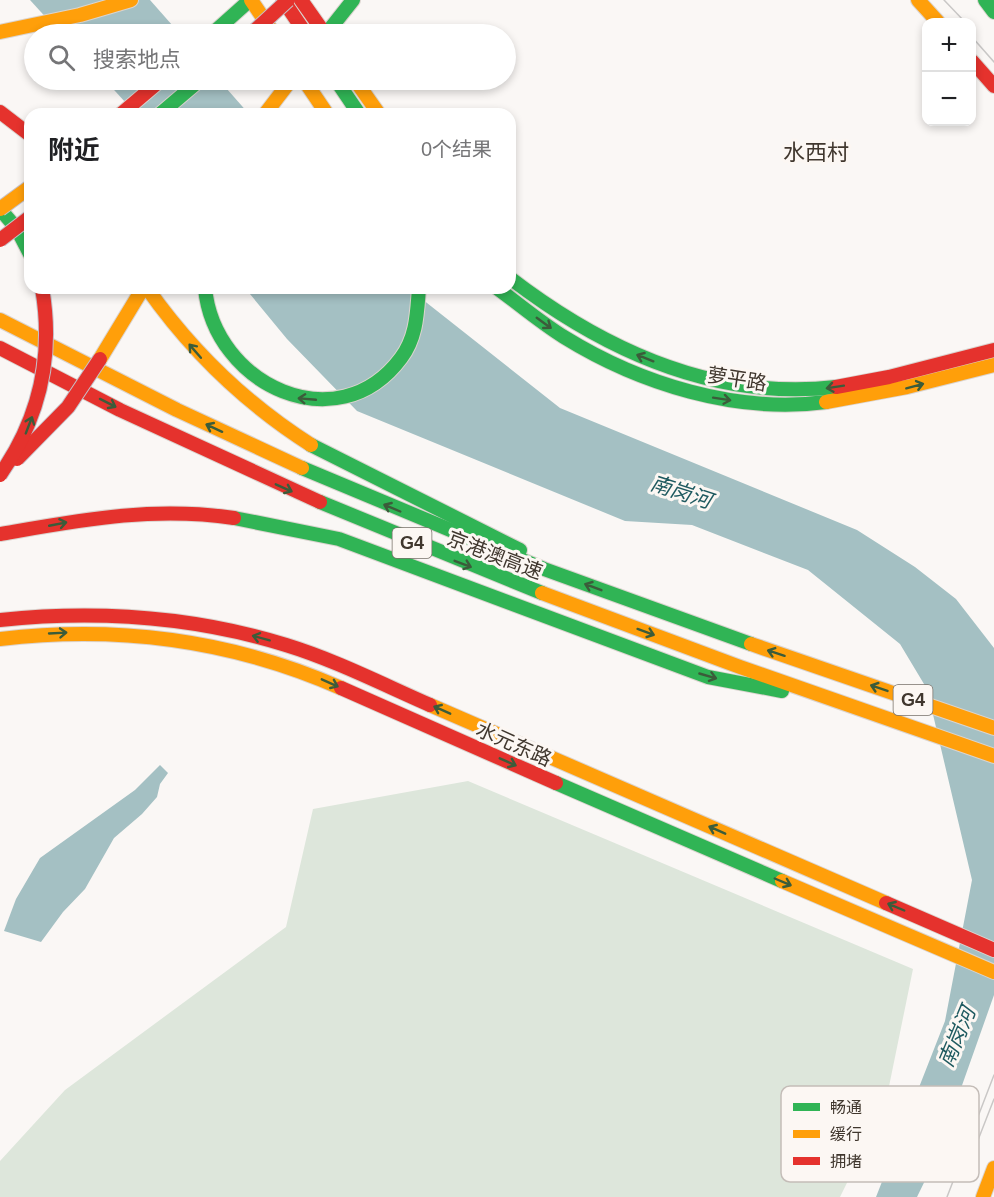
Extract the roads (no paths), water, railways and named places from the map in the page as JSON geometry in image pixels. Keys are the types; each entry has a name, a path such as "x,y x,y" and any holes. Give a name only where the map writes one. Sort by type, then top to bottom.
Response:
{"main road":[{"path":"37,24 131,0"},
{"path":"223,24 250,0 267,24"},
{"path":"283,0 299,24"},
{"path":"262,24 288,0"},
{"path":"301,0 318,24"},
{"path":"333,24 353,0"},
{"path":"918,0 934,18"},
{"path":"985,0 994,12"},
{"path":"0,27 21,28"},
{"path":"0,32 24,27"},
{"path":"976,66 994,86"},
{"path":"127,108 149,90"},
{"path":"167,108 188,90"},
{"path":"270,108 284,90"},
{"path":"311,90 323,108"},
{"path":"343,90 355,108"},
{"path":"362,90 375,108"},
{"path":"0,112 24,130"},
{"path":"24,191 0,209 17,229 24,242"},
{"path":"0,240 24,222"},
{"name":"萝平路","path":"516,283 546,307 612,345 674,370 738,387 780,390 825,388 862,382 994,350"},
{"path":"0,475 26,433 40,397 47,363 43,294"},
{"path":"0,470 32,446 68,407 141,294"},
{"path":"149,294 199,357 236,391 283,428 343,463 476,524 565,577"},
{"path":"206,294 211,318 220,339 243,369 256,381 274,392 293,398 316,400 343,397 364,389 389,371 402,356 414,333 419,314 419,294"},
{"name":"萝平路","path":"505,294 572,342 666,383 705,396 737,401 773,405 829,402 900,390 994,365"},
{"name":"京港澳高速","path":"0,320 110,378 267,453 427,522 565,577 994,728"},
{"name":"京港澳高速","path":"0,348 201,451 338,512 541,594 994,756"},
{"path":"0,534 109,515 143,514 216,515 295,528 339,539 708,677 840,702"},
{"name":"水元东路","path":"0,620 94,613 138,615 219,627 287,645 994,950"},
{"name":"水元东路","path":"0,639 64,633 144,634 203,643 261,657 316,677 994,972"},
{"path":"983,1197 994,1168"}],"water":[{"path":"30,0 150,0 171,24 52,24"},
{"path":"114,90 228,90 244,108 131,108"},
{"name":"南岗河","path":"250,294 416,294 560,408 857,530 915,567 956,599 994,648 994,995 962,1086 920,1086 945,1021 972,880 927,689 900,644 808,570 692,525 625,521 357,411 287,339"},
{"path":"160,765 168,773 160,784 157,797 142,814 114,838 85,889 63,912 41,942 4,931 16,899 40,858 135,790"},
{"path":"882,1182 924,1182 917,1197 876,1197"}],"tram line":[{"path":"944,0 961,18"},
{"path":"976,42 994,62"},
{"path":"979,1114 994,1075"},
{"path":"979,1137 994,1099"},
{"path":"947,1197 953,1182"}],"district":[{"name":"水西村","path":"816,152"}]}
